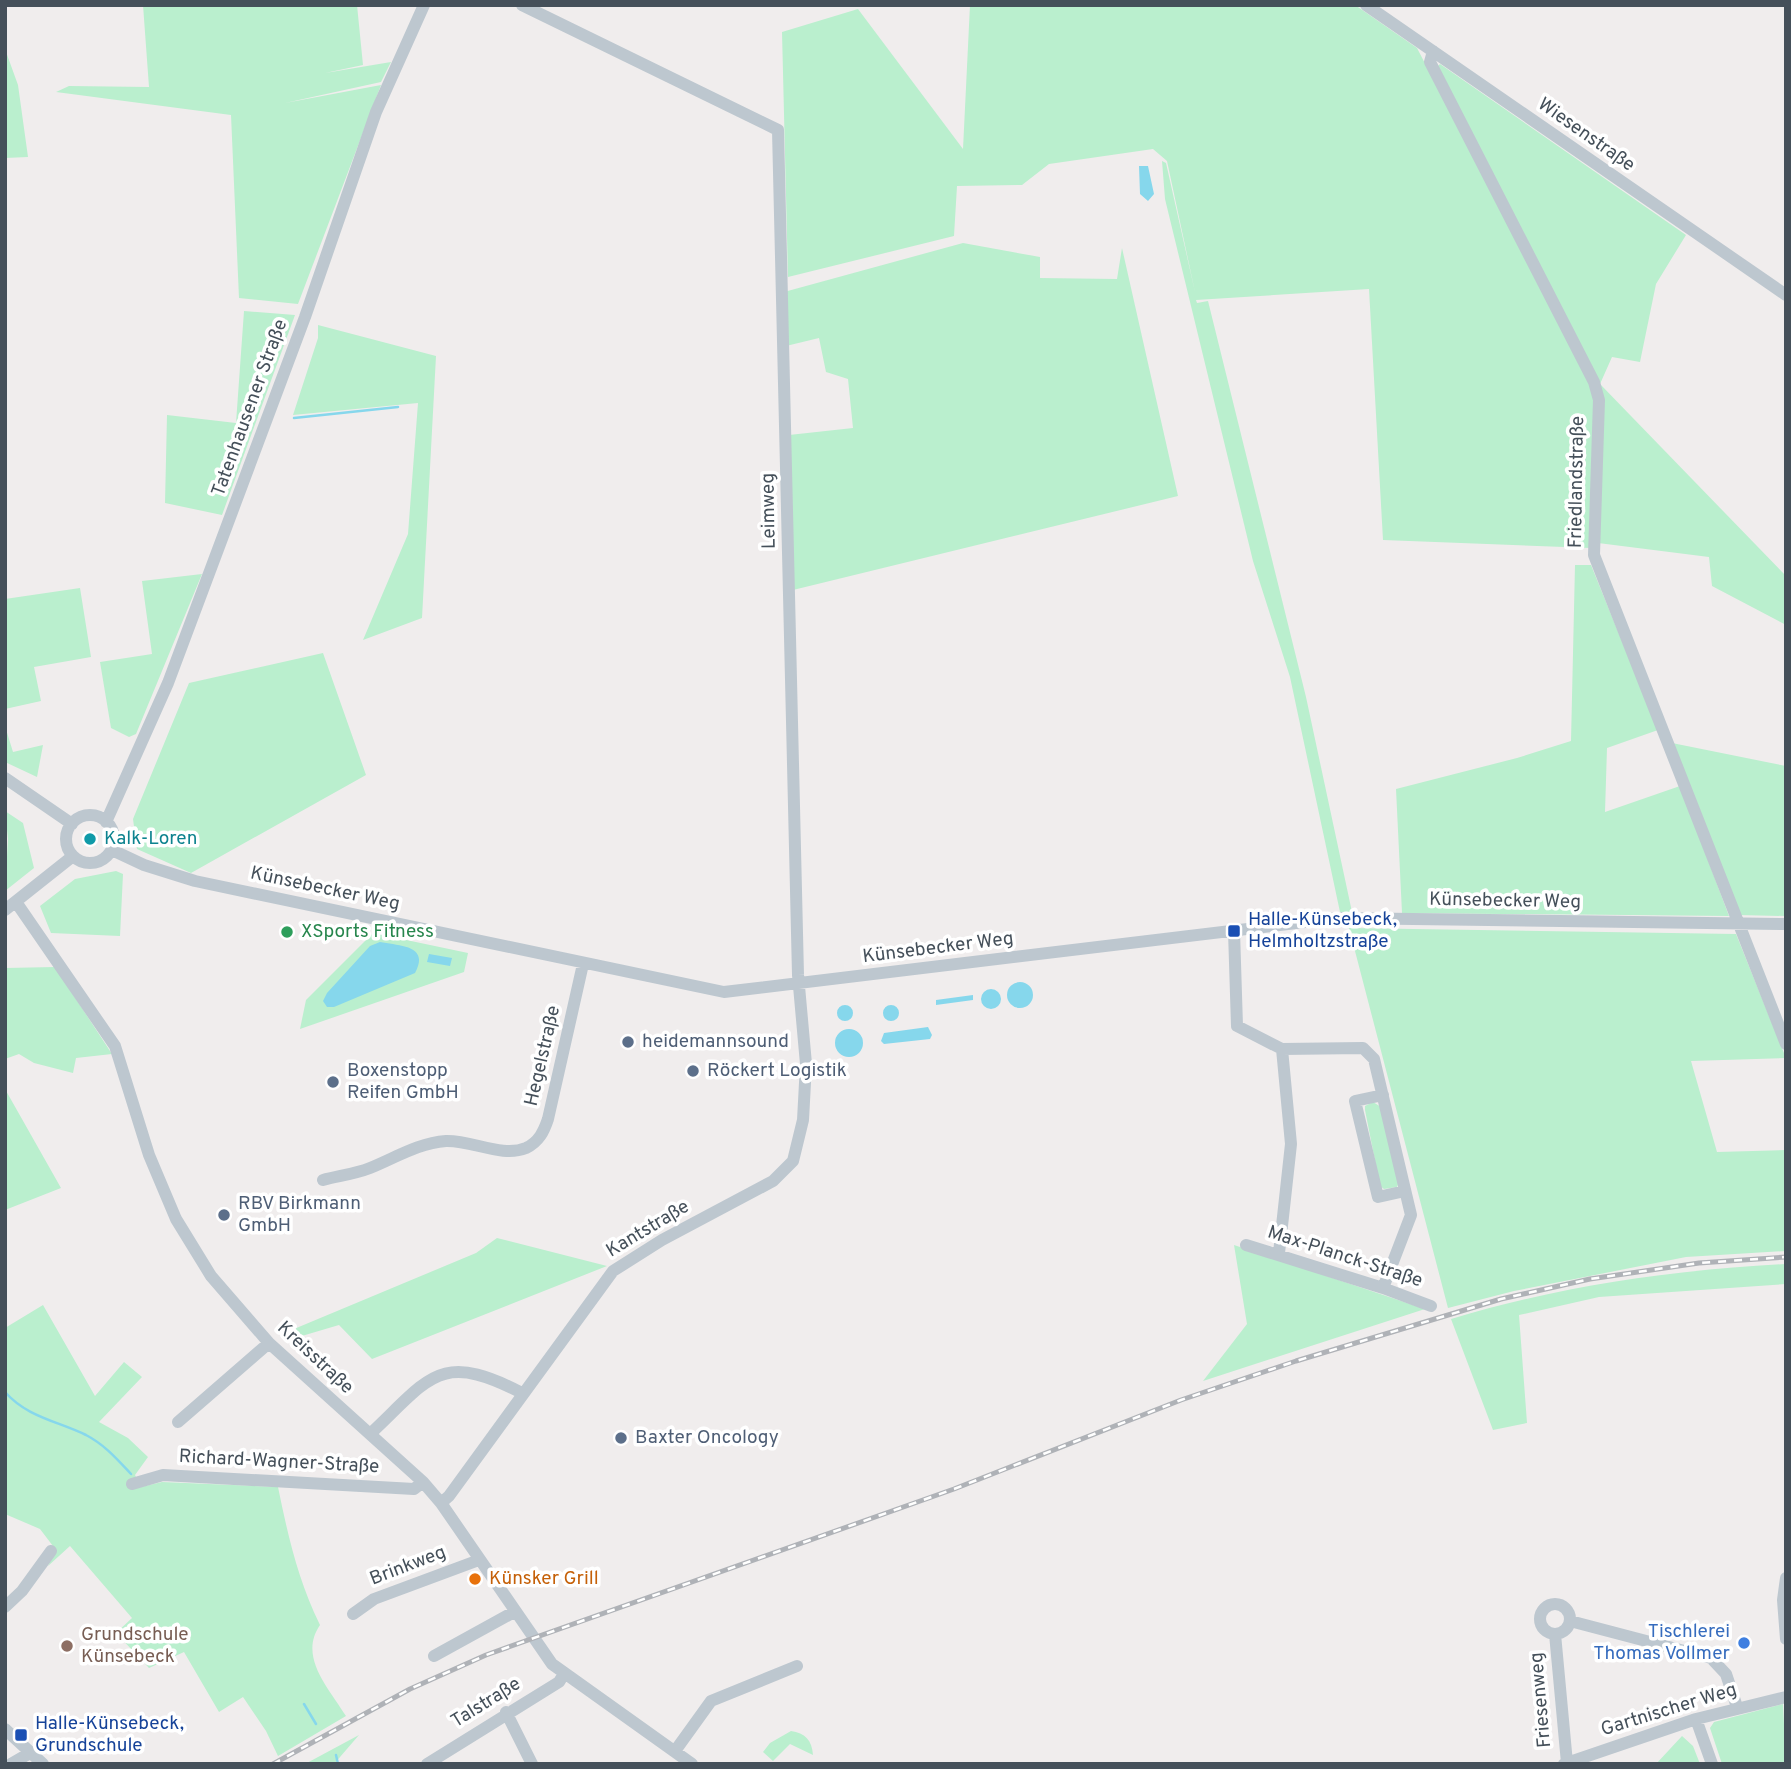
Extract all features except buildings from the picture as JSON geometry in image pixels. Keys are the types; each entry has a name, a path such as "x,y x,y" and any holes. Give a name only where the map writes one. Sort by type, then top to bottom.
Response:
{"street":[{"name":"Tatenhausener Straße","path":"106,822 168,683 305,317 376,112 424,5"},
{"name":"Leimweg","path":"522,5 778,130 799,984"},
{"name":"Wiesenstraße","path":"1366,5 1786,295"},
{"name":"Friedlandstraße","path":"1433,51 1430,62 1594,382 1598,400 1594,555 1736,924 1786,1044"},
{"path":"5,778 72,824"},
{"path":"85,816 100,818 106,822 113,834 111,850 95,863 87,863 73,856 66,837 72,824 85,816"},
{"name":"Künsebecker Weg","path":"111,850 144,865 195,881 724,992 1338,918 1786,924"},
{"path":"11,906 73,856"},
{"name":"Kreisstraße","path":"11,906 115,1046 149,1155 176,1219 211,1276 270,1343 423,1482 441,1503 538,1647 564,1674 692,1764"},
{"path":"1234,931 1237,1026 1282,1049 1363,1048 1374,1059 1411,1215 1383,1287"},
{"name":"Hegelstraße","path":"323,1180 367,1169 431,1143 458,1141 506,1151 526,1148 536,1141 543,1134 548,1119 583,964"},
{"name":"Kantstraße","path":"441,1503 455,1489 579,1313 620,1265 773,1181 793,1161 803,1120 806,1064 799,984"},
{"path":"1279,1254 1290,1144 1282,1049"},
{"path":"1382,1095 1356,1101 1378,1197 1405,1191"},
{"name":"Max-Planck-Straße","path":"1246,1245 1383,1287 1431,1306"},
{"path":"177,1422 270,1343"},
{"path":"370,1434 436,1375 469,1371 490,1376 522,1393"},
{"name":"Richard-Wagner-Straße","path":"132,1484 163,1475 414,1489 423,1482"},
{"path":"5,1606 22,1591 51,1551"},
{"name":"Brinkweg","path":"353,1614 374,1599 479,1560"},
{"path":"1786,1578 1783,1600 1786,1639"},
{"name":"Friesenweg","path":"1553,1604 1562,1606 1569,1612 1570,1621 1566,1629 1555,1634 1542,1626 1540,1616 1545,1608 1553,1604"},
{"path":"434,1656 514,1612"},
{"name":"Friesenweg","path":"1570,1621 1711,1658 1726,1674 1737,1707"},
{"name":"Friesenweg","path":"1555,1634 1566,1763"},
{"path":"675,1752 710,1701 797,1666"},
{"name":"Talstraße","path":"427,1764 506,1712 559,1682 564,1674"},
{"name":"Gartnischer Weg","path":"1566,1763 1696,1719 1786,1697"},
{"path":"506,1712 532,1764"},
{"path":"1696,1719 1712,1764"},
{"path":"5,1729 43,1764"},
{"path":"11,1764 30,1753"}],"green space":[{"path":"143,5 357,5 363,65 325,73 391,62 381,82 285,103 381,85 298,304 239,298 231,115 56,92 69,86 149,87"},
{"path":"970,5 1355,5 1417,48 1587,376 1594,395 1591,548 1383,540 1369,289 1196,300 1197,303 1208,301 1306,697 1352,912 1340,912 1290,677 1253,561 1165,199 1162,161 1166,163 1195,292 1167,161 1153,149 1049,164 1022,185 957,186 954,236 788,277 782,32 858,9 963,149"},
{"path":"5,49 18,85 28,157 5,158"},
{"path":"1440,64 1686,235 1656,284 1640,362 1612,357 1600,384 1786,576 1786,625 1712,586 1709,557 1598,543 1603,400 1437,67"},
{"path":"963,243 1040,257 1040,278 1117,279 1122,248 1178,496 793,590 789,435 853,428 848,379 826,372 819,338 786,346 784,292"},
{"path":"244,311 295,315 222,515 165,503 167,415 236,423"},
{"path":"318,325 436,356 422,618 363,640 408,534 418,403 293,415 318,338"},
{"path":"1575,565 1591,565 1658,730 1607,748 1605,812 1680,786 1729,916 1402,913 1396,789 1517,758 1571,741"},
{"path":"202,574 136,734 129,737 111,728 100,662 152,654 142,581"},
{"path":"80,588 91,657 34,667 41,701 5,709 5,599"},
{"path":"323,653 366,775 191,873 137,849 133,819 189,683"},
{"path":"5,726 13,752 43,745 37,777 5,762"},
{"path":"1672,743 1786,766 1786,916 1738,915"},
{"path":"5,811 23,823 34,868 5,891 8,839"},
{"path":"116,871 123,874 120,936 51,933 40,906 75,879"},
{"path":"1349,928 1736,934 1786,1058 1691,1061 1717,1152 1786,1150 1786,1251 1686,1257 1514,1291 1448,1308"},
{"path":"373,933 468,953 464,972 300,1029 306,1000"},
{"path":"55,967 112,1054 76,1058 73,1073 34,1063 19,1054 5,1059 5,968"},
{"path":"5,1089 61,1188 5,1210"},
{"path":"1373,1102 1381,1107 1399,1182 1397,1187 1384,1189 1380,1186 1365,1110 1365,1106"},
{"path":"497,1238 607,1266 372,1359 339,1325 295,1338 282,1334 476,1253"},
{"path":"1234,1245 1425,1309 1203,1381 1247,1324"},
{"path":"1786,1264 1786,1284 1599,1297 1519,1315 1527,1423 1493,1430 1451,1319 1534,1297 1617,1281 1701,1270"},
{"path":"43,1305 95,1396 124,1362 142,1377 99,1422 128,1438 148,1457 135,1475 141,1487 162,1482 278,1487 295,1557 320,1625 314,1637 314,1660 318,1672 346,1716 278,1756 266,1731 243,1697 219,1712 184,1652 149,1668 116,1633 132,1618 70,1546 48,1566 56,1550 40,1529 5,1514 5,1328"},
{"path":"1783,1704 1786,1764 1722,1764 1710,1728 1714,1722"},
{"path":"791,1731 807,1738 813,1755 790,1744 773,1761 763,1752 770,1743"},
{"path":"359,1735 334,1764 305,1764"},
{"path":"1682,1736 1693,1746 1700,1764 1656,1764"}],"water":[{"path":"1139,166 1148,166 1154,194 1148,201 1140,194"},
{"path":"380,942 404,946 416,952 419,964 415,973 334,1007 327,1007 323,1001 327,993 370,946"},
{"path":"429,954 452,958 450,966 427,962"},
{"path":"1020,982 1029,986 1033,995 1029,1004 1020,1008 1011,1004 1007,995 1011,986"},
{"path":"991,989 998,992 1001,999 998,1006 991,1009 984,1006 981,999 984,992"},
{"path":"973,995 973,1000 936,1005 936,1000"},
{"path":"842,1005 848,1005 853,1013 851,1019 842,1021 837,1016 837,1010"},
{"path":"888,1005 894,1005 899,1013 897,1019 888,1021 883,1016 883,1010"},
{"path":"928,1027 932,1035 930,1039 884,1044 881,1041 884,1033"},
{"path":"849,1029 859,1033 863,1043 859,1053 849,1057 839,1053 835,1043 839,1033"}],"waterway":[{"path":"294,418 398,407"},
{"path":"5,1392 33,1413 93,1439 131,1474"},
{"path":"304,1704 316,1724"},
{"path":"336,1755 338,1764"}],"railway":[{"path":"273,1764 410,1689 486,1655 954,1489 1181,1400 1296,1361 1501,1299 1590,1279 1699,1263 1786,1257"}],"place":[{"name":"Kalk-Loren","path":"90,839"},
{"name":"Halle-Künsebeck, Helmholtzstraße","path":"1234,931"},
{"name":"XSports Fitness","path":"287,932"},
{"name":"heidemannsound","path":"628,1042"},
{"name":"Röckert Logistik","path":"693,1071"},
{"name":"Boxenstopp Reifen GmbH","path":"333,1082"},
{"name":"RBV Birkmann GmbH","path":"224,1215"},
{"name":"Baxter Oncology","path":"621,1438"},
{"name":"Künsker Grill","path":"475,1579"},
{"name":"Tischlerei Thomas Vollmer","path":"1744,1643"},
{"name":"Grundschule Künsebeck","path":"67,1646"},
{"name":"Halle-Künsebeck, Grundschule","path":"21,1735"}]}
